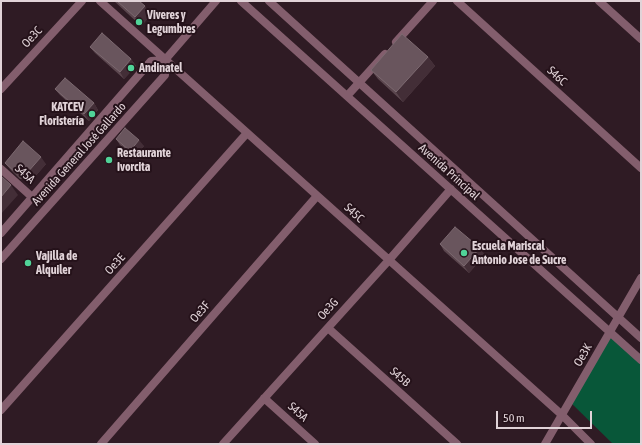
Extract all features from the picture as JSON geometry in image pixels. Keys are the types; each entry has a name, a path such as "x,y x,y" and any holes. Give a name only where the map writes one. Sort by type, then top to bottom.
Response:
{"street":[{"name":"Oe3C","path":"1,89 82,1"},
{"name":"S45C","path":"100,1 562,415 591,444"},
{"path":"165,60 216,1"},
{"name":"Avenida Principal","path":"241,1 641,360"},
{"name":"Avenida Principal","path":"269,1 641,338"},
{"path":"347,96 433,1"},
{"name":"S46C","path":"457,1 641,168"},
{"path":"599,1 641,38"},
{"name":"Avenida General José Gallardo","path":"1,232 151,61 165,60 165,76 1,259"},
{"name":"Oe3E","path":"1,410 247,133"},
{"name":"S45A","path":"1,169 32,197"},
{"name":"Oe3G","path":"222,444 328,328 451,189"},
{"name":"Oe3F","path":"101,444 317,196"},
{"name":"Oe3K","path":"545,444 641,278"},
{"name":"S45B","path":"328,328 457,444"},
{"name":"S45A","path":"264,398 315,444"}],"green space":[{"path":"610,331 641,360 641,444 613,444 570,402"}],"building":[{"path":"117,1 139,1 145,6 135,17"},
{"path":"102,33 131,59 120,72 90,47"},
{"path":"402,34 428,57 396,92 371,70"},
{"path":"65,78 94,103 84,114 55,89"},
{"path":"125,128 139,140 130,151 116,139"},
{"path":"23,141 41,157 27,173 15,172 5,163"},
{"path":"1,176 11,185 1,197"},
{"name":"Escuela Mariscal Antonio Jose de Sucre","path":"455,227 480,248 464,266 440,244"}],"place":[{"name":"Viveres y Legumbres","path":"139,22"},
{"name":"Andinatel","path":"131,68"},
{"name":"KATCEV Floristería","path":"92,114"},
{"name":"Restaurante Ivorcita","path":"109,160"},
{"name":"Escuela Mariscal Antonio Jose de Sucre","path":"464,253"},
{"name":"Vajilla de Alquiler","path":"28,263"}]}
